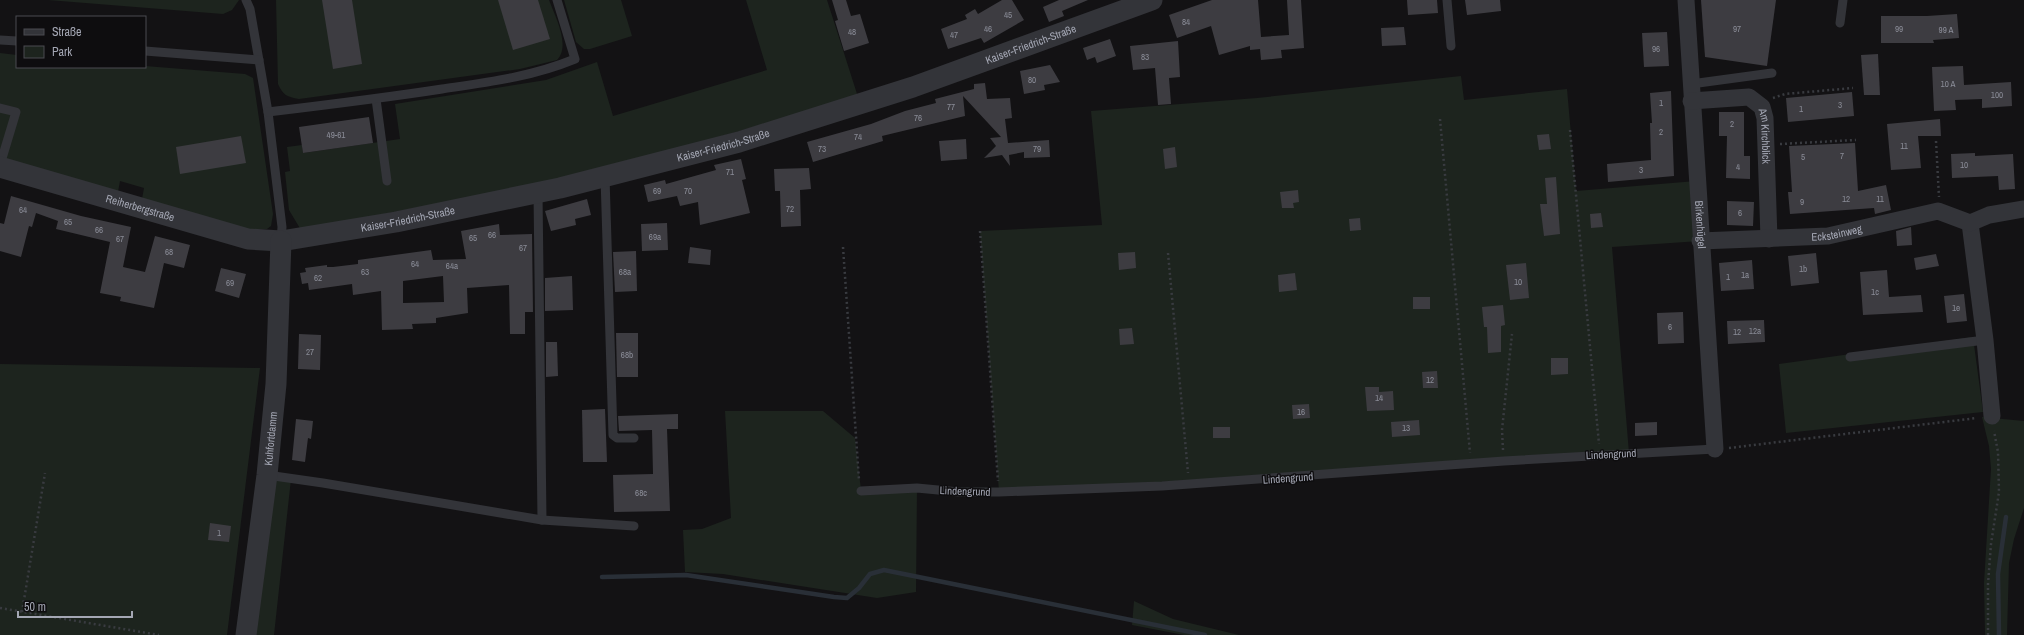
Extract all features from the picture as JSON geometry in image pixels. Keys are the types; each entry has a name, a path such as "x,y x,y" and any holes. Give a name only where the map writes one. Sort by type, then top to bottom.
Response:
{"street":[{"name":"Kaiser-Friedrich-Straße","path":"281,241 396,222 538,193 739,142 906,89 1152,0"},
{"name":"Birkenhügel","path":"1686,0 1700,241 1715,449"},
{"name":"Am Kirchblick","path":"1691,92 1749,97 1762,107 1766,144 1769,239"},
{"name":"Reiherbergstraße","path":"0,166 248,239 281,241"},
{"path":"1938,211 1970,223 1989,215 2024,209"},
{"name":"Ecksteinweg","path":"1700,241 1828,236 1938,211"},
{"path":"1970,223 1985,340 1992,416"},
{"name":"Kuhfortdamm","path":"246,635 267,475 276,384 281,241"}],"lane":[{"path":"246,0 250,9 268,112 282,227 281,241"},
{"path":"250,9 254,0"},
{"path":"268,112 376,99 521,77 552,69 575,59 557,0"},
{"path":"1447,0 1451,46"},
{"path":"1840,23 1843,0"},
{"path":"0,40 16,41"},
{"path":"146,51 259,60"},
{"path":"1691,92 1772,74"},
{"path":"376,99 387,181"},
{"path":"0,108 16,112 0,166"},
{"path":"605,177 613,435 617,438 634,438"},
{"path":"538,193 542,520"},
{"path":"1850,357 1985,340"},
{"name":"Lindengrund","path":"861,491 918,488 959,492 999,492 1189,485 1504,461 1715,449"},
{"path":"267,475 324,483 542,520 634,526"}],"path":[{"path":"1762,107 1772,98 1786,94 1852,88"},
{"path":"1440,119 1471,464"},
{"path":"1570,130 1600,455"},
{"path":"1766,144 1856,140"},
{"path":"1936,141 1938,211"},
{"path":"980,231 999,492"},
{"path":"843,247 858,473 861,491"},
{"path":"1168,253 1189,485"},
{"path":"1504,461 1502,430 1512,334"},
{"path":"1715,449 1992,416 1998,452 1999,492 1991,544 1988,584 1988,635"},
{"path":"22,612 45,474"},
{"path":"0,608 159,635"}],"green space":[{"path":"48,0 239,0 232,10 223,14"},
{"path":"276,0 549,0 558,22 562,39 561,54 557,60 520,69 299,99 286,95 278,84"},
{"path":"564,0 621,0 632,36 590,49 584,49 576,42"},
{"path":"746,0 827,0 858,97 586,175 301,230 289,210 285,172 290,171 287,147 302,145 303,153 400,139 395,104 546,80 597,62 613,116 767,70"},
{"path":"0,53 16,55 16,68 146,68 146,66 245,74 253,78 273,214 271,226 267,229 246,229 142,199 144,188 120,181 118,192 0,159"},
{"path":"1461,76 1464,100 1567,89 1576,191 1696,181 1700,241 1612,247 1629,453 999,492 980,231 1102,225 1091,111 1257,98"},
{"path":"1973,337 1983,412 1786,433 1779,364"},
{"path":"0,364 260,368 227,635 0,635"},
{"path":"725,411 823,411 855,438 861,490 917,488 916,592 877,598 723,574 685,572 683,530 702,529 731,518"},
{"path":"1982,417 2024,421 2024,508 2014,539 2009,563 2007,635 1985,635 1984,583 1991,469 1989,446"},
{"path":"271,477 291,479 274,635 249,635"},
{"path":"1134,601 1173,619 1239,635 1184,635 1132,625"}],"building":[{"path":"322,0 352,0 362,64 333,69"},
{"path":"498,0 538,0 550,39 513,50"},
{"path":"832,0 846,0 851,16 860,14 869,43 844,51 835,21 838,20"},
{"path":"1002,0 1012,0 1024,20 984,43 981,38 948,49 941,29 967,19 965,15 975,9 978,14"},
{"path":"1059,0 1088,0 1062,11 1064,16 1049,22 1043,7"},
{"path":"1212,0 1258,0 1261,37 1289,35 1287,0 1301,0 1304,48 1281,50 1282,58 1261,60 1260,49 1250,50 1250,46 1219,55 1211,26 1177,38 1169,15"},
{"path":"1407,0 1437,0 1438,13 1408,15"},
{"path":"1465,0 1500,0 1501,11 1467,15"},
{"path":"1701,0 1776,0 1767,66 1705,57"},
{"path":"1957,14 1959,38 1933,40 1934,43 1881,43 1881,16 1927,16"},
{"path":"1404,27 1406,45 1382,46 1381,28"},
{"path":"1667,32 1669,66 1644,67 1642,33"},
{"path":"1110,39 1116,56 1097,63 1095,57 1087,60 1083,48"},
{"path":"1178,41 1180,77 1169,78 1171,104 1158,105 1155,68 1133,70 1130,46"},
{"path":"1878,54 1880,95 1864,95 1861,55"},
{"path":"1050,65 1060,82 1044,85 1045,90 1024,94 1020,71"},
{"path":"1963,66 1964,85 2011,82 2012,106 1982,108 1982,99 1955,100 1956,110 1934,111 1932,67"},
{"path":"985,83 987,99 1010,98 1012,118 1005,119 1008,143 1049,140 1050,157 1024,158 1024,152 1009,155 1010,166 1002,155 984,158 996,146 990,138 1001,137 963,96 965,116 882,136 883,141 813,162 807,142 871,124 905,111 936,103 935,99 974,89 974,84"},
{"path":"1671,91 1674,176 1608,182 1607,164 1651,160 1650,123 1652,123 1650,93"},
{"path":"1852,92 1854,116 1788,122 1786,98"},
{"path":"1719,112 1744,112 1744,156 1750,156 1750,179 1726,178 1727,136 1719,136"},
{"path":"369,117 373,143 303,153 299,127"},
{"path":"1940,119 1941,136 1918,136 1921,168 1891,170 1887,124"},
{"path":"1549,134 1551,149 1539,150 1537,135"},
{"path":"241,136 246,163 180,174 176,147"},
{"path":"966,139 967,159 941,161 939,141"},
{"path":"1855,143 1858,191 1886,185 1891,210 1875,214 1874,208 1790,214 1788,192 1792,192 1789,146"},
{"path":"1175,147 1177,167 1165,169 1163,149"},
{"path":"1975,153 1975,156 2013,154 2015,189 1999,190 1998,176 1952,178 1951,154"},
{"path":"741,159 746,179 742,180 750,213 700,225 698,202 680,206 677,196 648,202 644,185 665,180 666,184 716,170 714,165"},
{"path":"809,168 811,189 800,190 801,226 781,227 780,191 775,191 774,169"},
{"path":"1556,177 1560,234 1544,236 1540,204 1547,204 1545,178"},
{"path":"1298,190 1299,202 1293,203 1294,208 1282,208 1280,192"},
{"path":"11,196 81,216 131,227 123,267 145,272 155,236 190,245 184,268 164,263 154,308 120,301 121,297 100,293 110,242 56,229 58,221 36,213 32,227 29,226 21,257 0,251 0,223 4,224"},
{"path":"587,199 591,215 575,219 576,225 551,231 545,211"},
{"path":"1727,201 1754,202 1753,226 1727,225"},
{"path":"1601,213 1603,227 1591,228 1590,214"},
{"path":"1360,218 1361,230 1350,231 1349,219"},
{"path":"667,223 668,250 642,251 641,224"},
{"path":"499,224 500,235 532,234 533,312 525,312 525,334 510,334 509,285 467,288 468,313 436,318 436,323 412,324 413,329 382,330 381,291 353,295 352,284 309,290 308,283 302,284 300,273 306,272 305,268 327,265 327,267 333,267 358,264 358,260 431,250 433,260 466,259 461,231","holes":["443,276 444,302 403,303 403,281"]},
{"path":"1911,227 1912,245 1897,246 1896,231"},
{"path":"690,247 711,250 710,265 688,263"},
{"path":"636,251 637,291 615,292 613,252"},
{"path":"1135,252 1136,268 1119,270 1118,253"},
{"path":"1816,253 1819,283 1791,286 1788,256"},
{"path":"1936,254 1939,266 1916,270 1914,258"},
{"path":"1752,260 1754,289 1721,291 1719,263"},
{"path":"1526,263 1529,298 1510,300 1506,265"},
{"path":"221,268 246,274 239,298 215,291"},
{"path":"1887,270 1889,297 1921,295 1923,312 1863,315 1860,272"},
{"path":"1295,273 1297,290 1279,292 1278,275"},
{"path":"572,276 573,310 545,311 545,278"},
{"path":"1964,294 1967,321 1947,323 1944,296"},
{"path":"1413,297 1430,297 1430,309 1413,309"},
{"path":"1503,305 1505,325 1501,326 1501,352 1488,353 1487,327 1484,327 1482,307"},
{"path":"1683,312 1684,343 1658,344 1657,313"},
{"path":"1764,320 1765,342 1728,344 1727,321"},
{"path":"1132,328 1134,344 1120,345 1119,329"},
{"path":"616,333 638,333 638,377 617,377"},
{"path":"299,334 321,335 320,370 298,369"},
{"path":"546,342 557,342 558,376 546,377"},
{"path":"1551,358 1568,358 1568,374 1551,375"},
{"path":"1437,371 1438,388 1423,388 1422,372"},
{"path":"1365,387 1379,387 1379,392 1393,391 1394,410 1367,411"},
{"path":"1309,404 1310,418 1293,419 1292,405"},
{"path":"605,409 607,462 583,462 582,410"},
{"path":"678,414 678,429 667,429 670,511 614,512 613,475 653,474 652,430 619,431 618,416"},
{"path":"296,419 313,421 311,439 308,438 305,462 292,460"},
{"path":"1419,420 1420,435 1392,437 1391,422"},
{"path":"1657,422 1657,435 1635,436 1635,423"},
{"path":"1213,427 1230,427 1230,438 1213,438"},
{"path":"210,523 231,526 229,542 208,540"}],"waterway":[{"path":"1999,635 1998,574 2006,517"},
{"path":"602,577 686,575 847,598 859,588 870,574 884,570 1205,635"}]}
